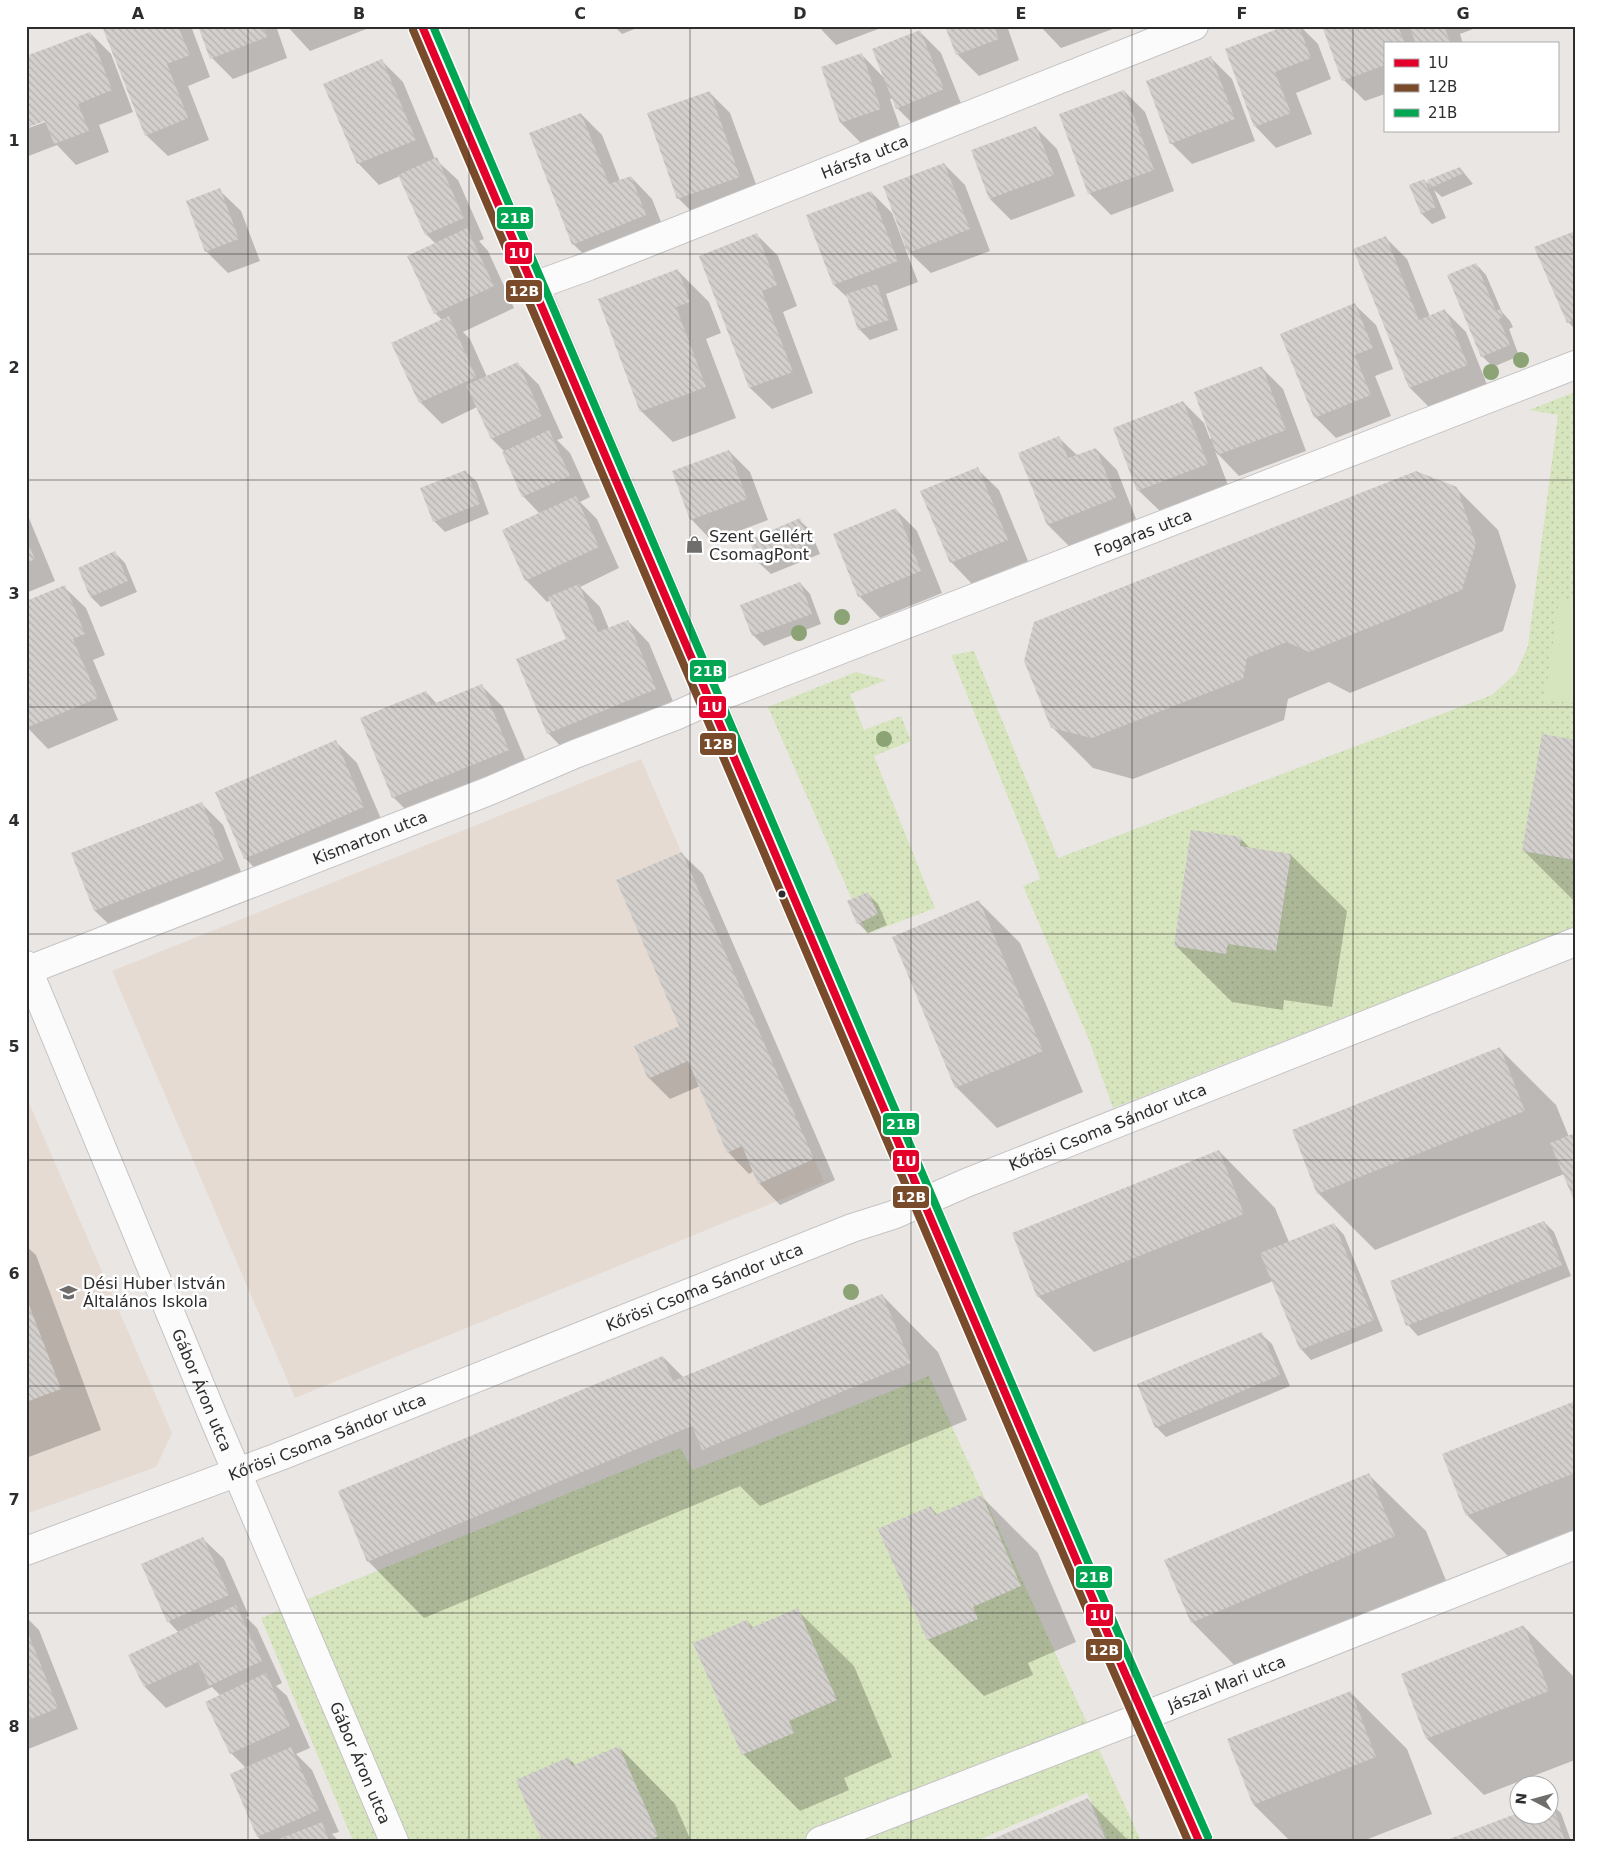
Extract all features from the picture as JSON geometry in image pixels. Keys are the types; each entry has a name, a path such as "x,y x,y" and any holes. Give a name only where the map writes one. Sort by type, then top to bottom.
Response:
{"street":[{"path":"422,26 1199,1841"},
{"name":"Hársfa utca","path":"534,286 580,270 1194,26"},
{"name":"Fogaras utca","path":"711,700 1575,365"},
{"name":"Kismarton utca","path":"27,969 489,791 711,700"},
{"name":"Kőrösi Csoma Sándor utca","path":"26,1551 237,1472 852,1228 893,1215 966,1183 1575,942"},
{"name":"Gábor Áron utca","path":"27,969 237,1472 394,1841"},
{"name":"Jászai Mari utca","path":"820,1841 1144,1716 1575,1545"}],"shaded area":[{"path":"641,759 824,1182 295,1398 112,971"},
{"name":"Dési Huber István Általános Iskola","path":"26,1096 172,1433 156,1467 26,1514"}],"green space":[{"path":"1575,392 1575,934 1377,1013 1378,1004 1113,1108 1089,1040 1023,886 1040,879 1037,869 951,655 974,651 1058,858 1492,695 1516,673 1528,646 1558,415 1529,410"},
{"path":"1559,600 1575,602 1575,703 1545,699"},
{"path":"856,672 886,680 850,694 864,730 901,716 911,741 874,756 935,908 867,934 768,707"},
{"path":"929,1376 1141,1841 1108,1841 1087,1793 977,1841 353,1841 261,1618 680,1448 693,1470"}],"building":[{"path":"102,26 178,26 190,55 167,64 188,118 145,136"},
{"path":"198,26 263,26 267,37 210,59"},
{"path":"945,26 994,26 999,39 956,55"},
{"path":"1285,26 1299,26 1311,58 1275,72 1291,113 1254,127 1225,49"},
{"path":"1322,26 1398,26 1404,42 1384,42 1384,65 1342,81"},
{"path":"1409,26 1444,26 1450,42 1415,42"},
{"path":"920,30 944,89 896,109 872,49"},
{"path":"90,32 112,90 78,104 89,131 54,144 45,121 26,128 26,56"},
{"path":"862,53 881,109 840,123 821,67"},
{"path":"1211,56 1235,119 1170,144 1146,81"},
{"path":"382,59 416,140 357,164 323,84"},
{"path":"1124,90 1154,170 1088,194 1059,114"},
{"path":"710,91 740,177 677,199 647,113"},
{"path":"581,113 609,184 631,176 646,215 572,245 529,133"},
{"path":"1036,126 1054,175 989,199 971,150"},
{"path":"437,157 464,218 425,235 398,175"},
{"path":"944,163 970,229 908,253 883,186"},
{"path":"1460,167 1464,173 1430,188 1427,180"},
{"path":"1424,179 1436,207 1421,214 1409,185"},
{"path":"220,188 239,239 205,252 186,201"},
{"path":"871,191 898,261 833,285 806,215"},
{"path":"467,228 494,286 434,314 407,256"},
{"path":"1575,231 1575,319 1567,323 1534,247"},
{"path":"757,233 777,285 762,291 793,372 749,388 699,256"},
{"path":"1386,236 1419,320 1445,309 1468,365 1409,388 1353,249"},
{"path":"1476,263 1496,311 1500,309 1503,317 1499,319 1510,345 1481,357 1447,275"},
{"path":"678,269 690,302 676,307 706,387 640,412 598,299"},
{"path":"877,284 889,320 858,330 846,294"},
{"path":"1355,303 1373,348 1355,355 1371,395 1314,418 1280,334"},
{"path":"449,316 476,377 419,403 391,343"},
{"path":"518,362 542,416 491,439 466,385"},
{"path":"1262,366 1286,430 1217,455 1194,392"},
{"path":"1183,401 1208,464 1137,491 1113,428"},
{"path":"549,430 570,476 522,497 502,452"},
{"path":"1059,436 1068,458 1096,448 1116,498 1047,525 1018,453"},
{"path":"729,450 747,499 690,520 672,471"},
{"path":"978,467 1008,540 950,563 920,491"},
{"path":"466,470 480,504 433,522 420,488"},
{"path":"1416,471 1457,487 1476,544 1462,590 1309,652 1287,642 1247,658 1243,679 1092,738 1051,728 1024,661 1034,622"},
{"path":"576,496 599,547 525,581 502,530"},
{"path":"896,508 921,571 858,597 833,534"},
{"path":"800,518 810,543 759,564 749,540"},
{"path":"26,539 35,559 26,563"},
{"path":"115,551 128,581 90,597 78,568"},
{"path":"800,582 812,614 752,636 740,605"},
{"path":"579,584 598,632 628,620 656,689 547,734 516,659 566,639 548,597"},
{"path":"65,585 85,634 73,639 98,698 26,728 26,601"},
{"path":"482,684 509,750 392,798 360,718 426,691 431,705"},
{"path":"1542,734 1575,740 1575,860 1522,851"},
{"path":"336,740 364,807 244,859 215,792"},
{"path":"202,802 224,860 94,911 71,853"},
{"path":"1191,830 1241,837 1240,846 1291,854 1276,951 1228,944 1226,954 1174,946"},
{"path":"682,852 814,1159 758,1184 742,1146 727,1153 688,1061 648,1079 634,1046 679,1026 616,880"},
{"path":"868,892 878,914 857,924 847,901"},
{"path":"979,900 1043,1051 955,1088 892,937"},
{"path":"1500,1047 1525,1111 1317,1194 1292,1130"},
{"path":"1575,1133 1575,1203 1550,1143"},
{"path":"1219,1150 1244,1214 1037,1297 1012,1233"},
{"path":"1544,1221 1562,1265 1406,1326 1390,1281"},
{"path":"1334,1223 1374,1320 1300,1350 1260,1253"},
{"path":"882,1294 911,1363 702,1450 692,1426 367,1562 338,1491 663,1356 673,1381"},
{"path":"26,1297 61,1389 26,1402"},
{"path":"1262,1332 1280,1375 1155,1428 1137,1384"},
{"path":"1575,1401 1575,1473 1466,1516 1442,1454"},
{"path":"1369,1473 1395,1536 1191,1623 1164,1560"},
{"path":"982,1495 1021,1586 973,1607 978,1619 927,1640 878,1529 931,1506 935,1515"},
{"path":"203,1537 229,1595 167,1622 141,1564"},
{"path":"236,1605 262,1661 209,1686 198,1662 144,1687 128,1655"},
{"path":"798,1608 837,1700 789,1721 794,1733 742,1755 693,1643 747,1620 751,1628"},
{"path":"1524,1625 1549,1691 1426,1739 1401,1674"},
{"path":"26,1628 58,1708 26,1721"},
{"path":"266,1673 290,1726 230,1754 205,1702"},
{"path":"1351,1691 1376,1757 1253,1805 1227,1739"},
{"path":"619,1746 658,1836 648,1841 542,1841 516,1780 569,1757 572,1766"},
{"path":"291,1747 319,1810 257,1837 230,1774"},
{"path":"1088,1798 1106,1841 988,1841"},
{"path":"1508,1817 1508,1824 1558,1824 1558,1821 1565,1841 1444,1841"},
{"path":"322,1822 329,1841 274,1841"}],"transit line":[{"name":"1U","path":"422,26 1113,1646 1199,1841"},
{"name":"21B","path":"433,26 1122,1642 1208,1837"},
{"name":"12B","path":"413,30 1104,1650 1188,1841"}],"place":[{"name":"Szent Gellért CsomagPont","path":"695,545"},
{"name":"Dési Huber István Általános Iskola","path":"69,1292"}]}
